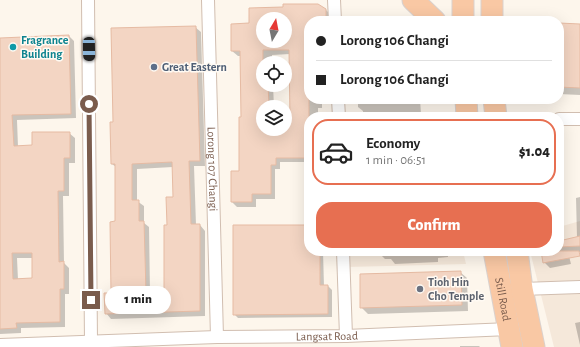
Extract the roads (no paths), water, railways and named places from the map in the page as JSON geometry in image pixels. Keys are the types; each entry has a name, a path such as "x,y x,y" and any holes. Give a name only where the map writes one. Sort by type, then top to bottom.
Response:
{"highway":[{"path":"413,0 430,16"},
{"path":"463,0 463,16"},
{"path":"492,0 492,16"},
{"name":"Still Road","path":"495,256 511,338"},
{"name":"Still Road","path":"518,256 522,290 534,347"}],"street":[{"path":"88,0 91,342"},
{"name":"Lorong 107 Changi","path":"208,0 217,337"},
{"path":"334,0 335,16"},
{"path":"564,119 580,119"},
{"path":"343,256 346,336"},
{"path":"522,290 580,287"},
{"name":"Langsat Road","path":"0,344 217,337 346,336 511,338"}],"place":[{"name":"Fragrance Building","path":"13,47"},
{"name":"Great Eastern","path":"154,67"},
{"name":"Tioh Hin Cho Temple","path":"420,289"}]}
